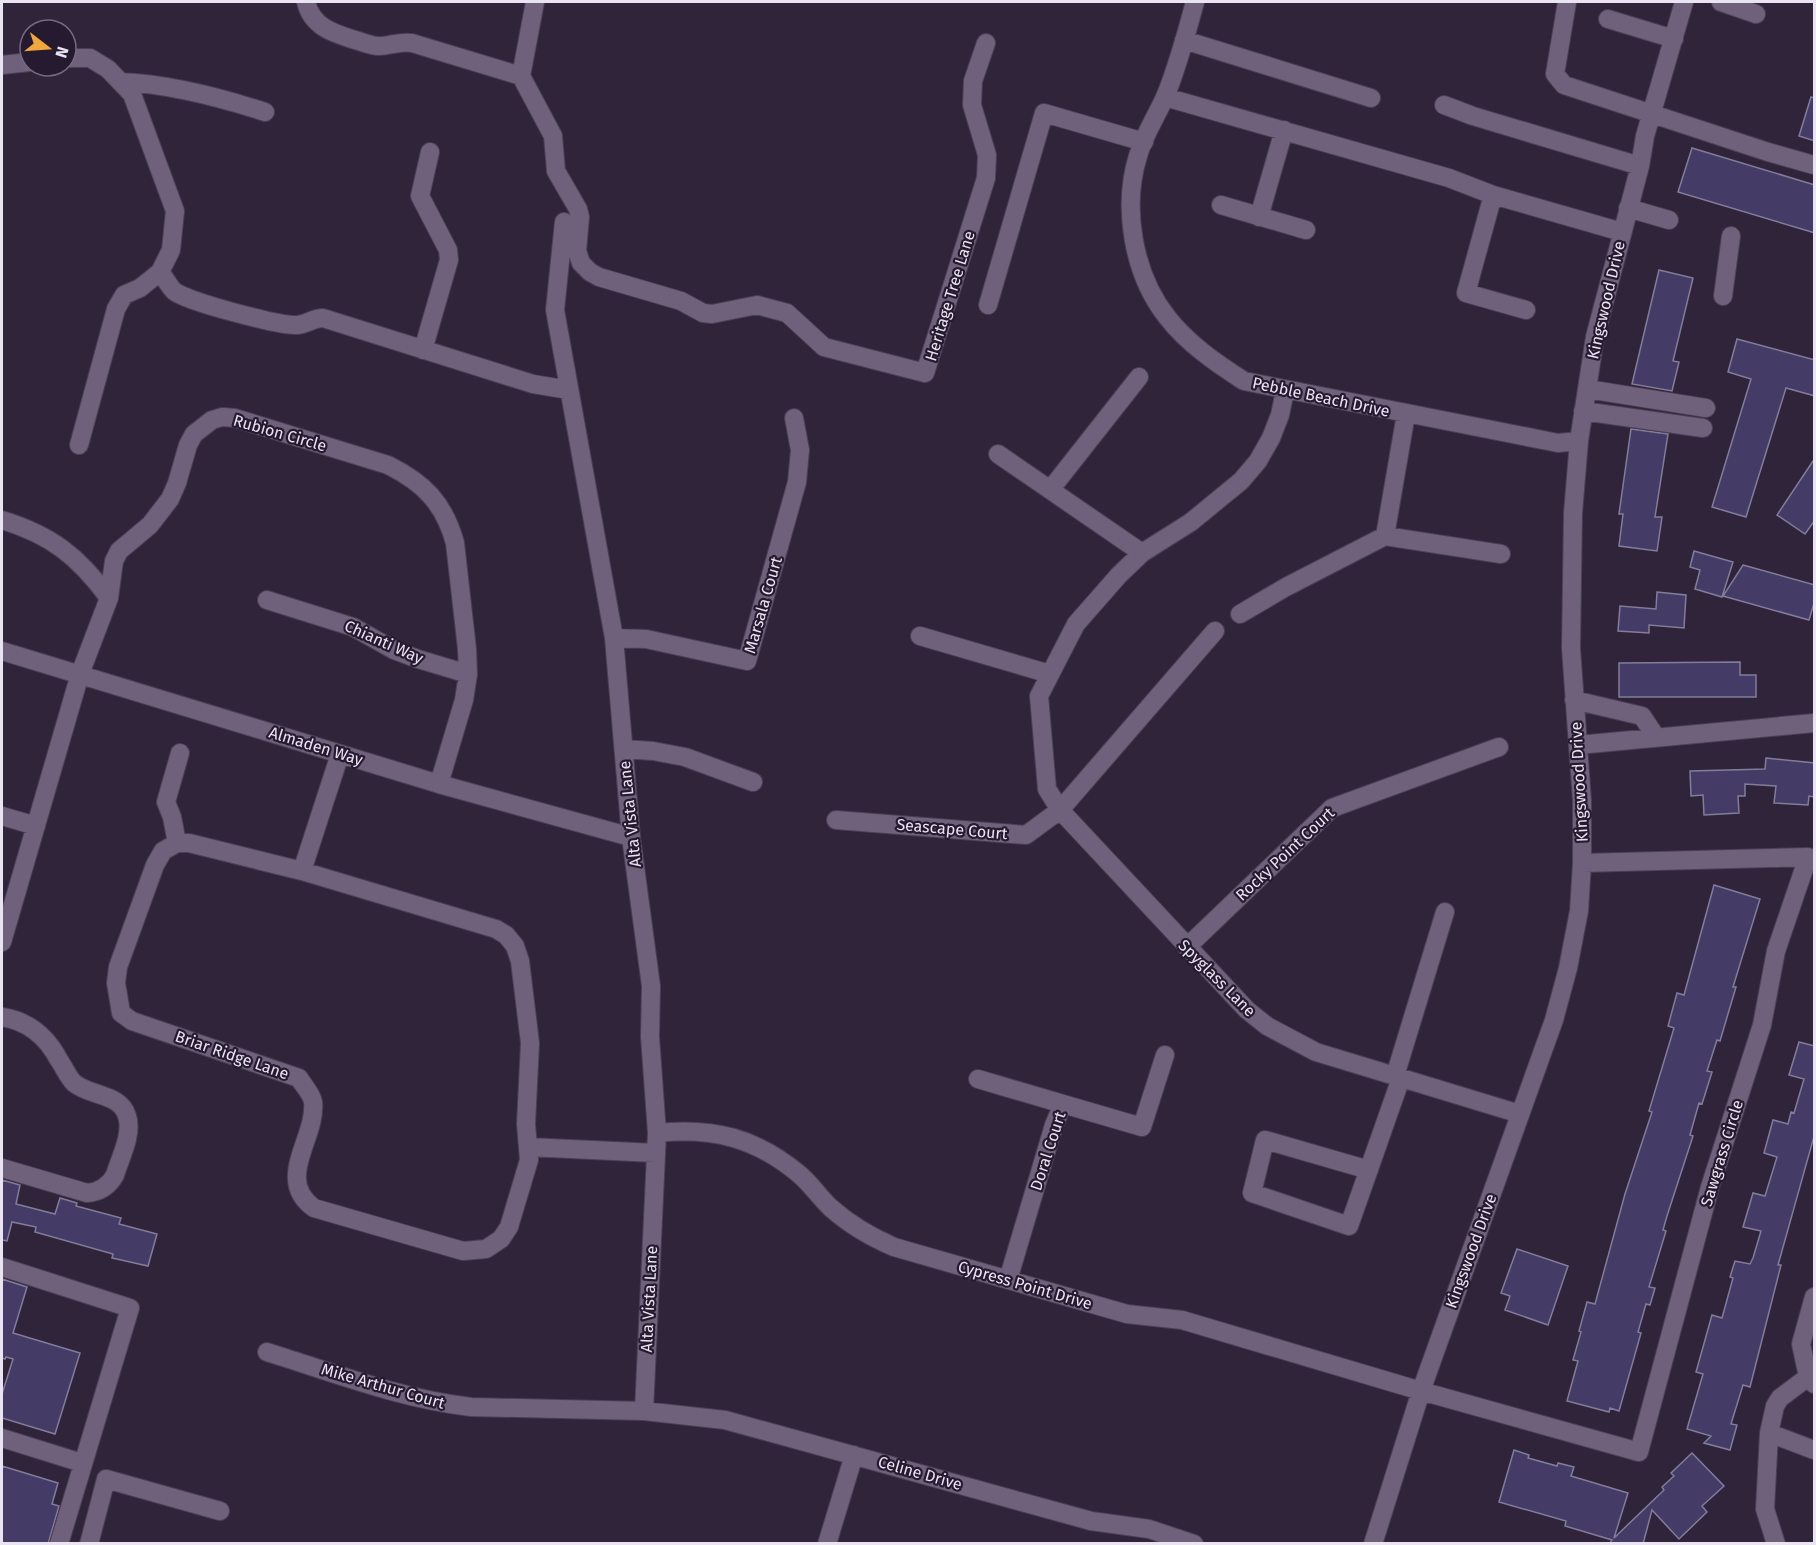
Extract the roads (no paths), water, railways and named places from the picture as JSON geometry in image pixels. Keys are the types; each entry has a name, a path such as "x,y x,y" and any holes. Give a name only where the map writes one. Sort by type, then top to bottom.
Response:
{"street":[{"path":"306,2 314,21 334,33 374,46 400,41 412,43 521,76 535,2"},
{"name":"Pebble Beach Drive","path":"1195,2 1165,97 1138,155 1133,177 1132,230 1135,253 1145,278 1166,316 1202,352 1244,381 1285,391 1558,443 1579,441"},
{"name":"Kingswood Drive","path":"1373,1544 1421,1391 1554,1020 1568,968 1579,911 1581,863 1582,801 1571,648 1573,513 1579,441 1595,337 1652,114 1684,2"},
{"path":"1721,2 1756,14"},
{"path":"1562,3 1555,74 1564,85 1768,152 1815,165"},
{"path":"1608,19 1674,39"},
{"path":"1184,40 1371,98"},
{"name":"Heritage Tree Lane","path":"521,76 553,136 556,171 578,209 580,217 577,251 581,263 590,272 599,277 681,301 704,313 712,314 757,305 770,308 792,315 824,346 925,373 987,178 987,155 972,105 973,81 986,43"},
{"path":"78,58 90,58 108,69 132,94 175,211 171,250 160,272 140,288 124,295 116,309 79,445"},
{"path":"2,65 18,63"},
{"path":"121,82 182,91 265,112"},
{"path":"1165,97 1449,178 1493,195 1622,232"},
{"path":"1444,105 1473,116 1640,166"},
{"path":"988,305 1044,113 1144,142"},
{"path":"1259,217 1284,130"},
{"path":"423,350 449,260 448,250 420,196 430,152"},
{"path":"1493,195 1466,293 1526,310"},
{"path":"1221,205 1306,230"},
{"path":"1628,208 1669,220"},
{"name":"Alta Vista Lane","path":"564,222 555,310 614,638 631,837 651,986 650,1037 657,1133 644,1411"},
{"path":"1723,296 1731,236"},
{"path":"160,272 174,291 196,301 285,324 303,324 315,318 323,318 533,384 569,390"},
{"path":"1050,490 1139,377"},
{"path":"1587,389 1706,408"},
{"name":"Spyglass Lane","path":"1285,391 1280,415 1271,438 1258,461 1241,481 1191,522 1142,553 1119,575 1076,624 1039,696 1047,789 1060,810 1187,947 1246,1010 1267,1026 1316,1052 1520,1114"},
{"path":"1584,411 1703,428"},
{"path":"1386,536 1406,414"},
{"name":"Rubion Circle","path":"2,942 80,674 109,598 114,561 119,551 150,525 170,499 188,445 194,434 212,420 222,417 235,418 388,465 410,476 429,492 446,516 455,543 468,674 464,700 439,784"},
{"name":"Marsala Court","path":"614,638 645,639 747,661 797,482 800,450 794,418"},
{"path":"998,454 1142,553"},
{"path":"2,520 26,528 60,546 78,560 109,598"},
{"path":"1240,614 1386,536 1502,554"},
{"name":"Chianti Way","path":"267,600 353,627 402,653 468,674"},
{"path":"1060,810 1215,631"},
{"path":"920,636 1050,674"},
{"name":"Almaden Way","path":"2,651 439,784 631,837"},
{"path":"1575,700 1642,716 1656,737"},
{"path":"1578,745 1815,723"},
{"name":"Rocky Point Court","path":"1187,947 1332,808 1499,747"},
{"path":"624,749 653,751 685,758 753,782"},
{"path":"177,843 172,817 166,802 180,753"},
{"path":"302,871 340,754"},
{"name":"Seascape Court","path":"836,820 1026,835 1060,810"},
{"path":"2,816 36,826"},
{"name":"Briar Ridge Lane","path":"177,843 189,843 302,871 496,929 506,935 515,946 520,961 530,1042 526,1124 528,1168 509,1227 497,1244 479,1252 463,1251 320,1211 307,1202 295,1174 313,1113 313,1100 298,1078 132,1021 121,1013 116,983 118,967 154,865 163,851 177,843"},
{"name":"Sawgrass Circle","path":"1421,1391 1639,1452 1710,1187 1762,1025 1776,951 1808,857 1581,863"},
{"path":"1369,1170 1265,1140 1252,1192 1349,1226 1369,1170 1398,1077 1445,912"},
{"path":"2,1017 29,1026 41,1035 52,1047 71,1080 80,1088 118,1102 126,1112 129,1126 115,1175 102,1190 87,1193 2,1168"},
{"name":"Doral Court","path":"1008,1280 1054,1125 1063,1104 1142,1127 1165,1055"},
{"path":"978,1079 1063,1104"},
{"name":"Cypress Point Drive","path":"657,1133 698,1130 754,1144 779,1158 801,1176 830,1207 850,1223 871,1237 894,1247 1127,1314 1182,1320 1421,1391"},
{"path":"528,1147 656,1153"},
{"path":"2,1267 130,1308 59,1544"},
{"path":"1776,1544 1765,1509 1769,1433 1780,1398 1811,1381 1801,1344 1815,1297"},
{"name":"Mike Arthur Court","path":"267,1352 414,1398 449,1405 644,1411"},
{"name":"Celine Drive","path":"644,1411 725,1420 1091,1521 1149,1529 1194,1544"},
{"path":"1769,1433 1815,1450"},
{"path":"2,1438 82,1463"},
{"path":"827,1544 854,1455"},
{"path":"89,1544 105,1479 219,1511"}]}
